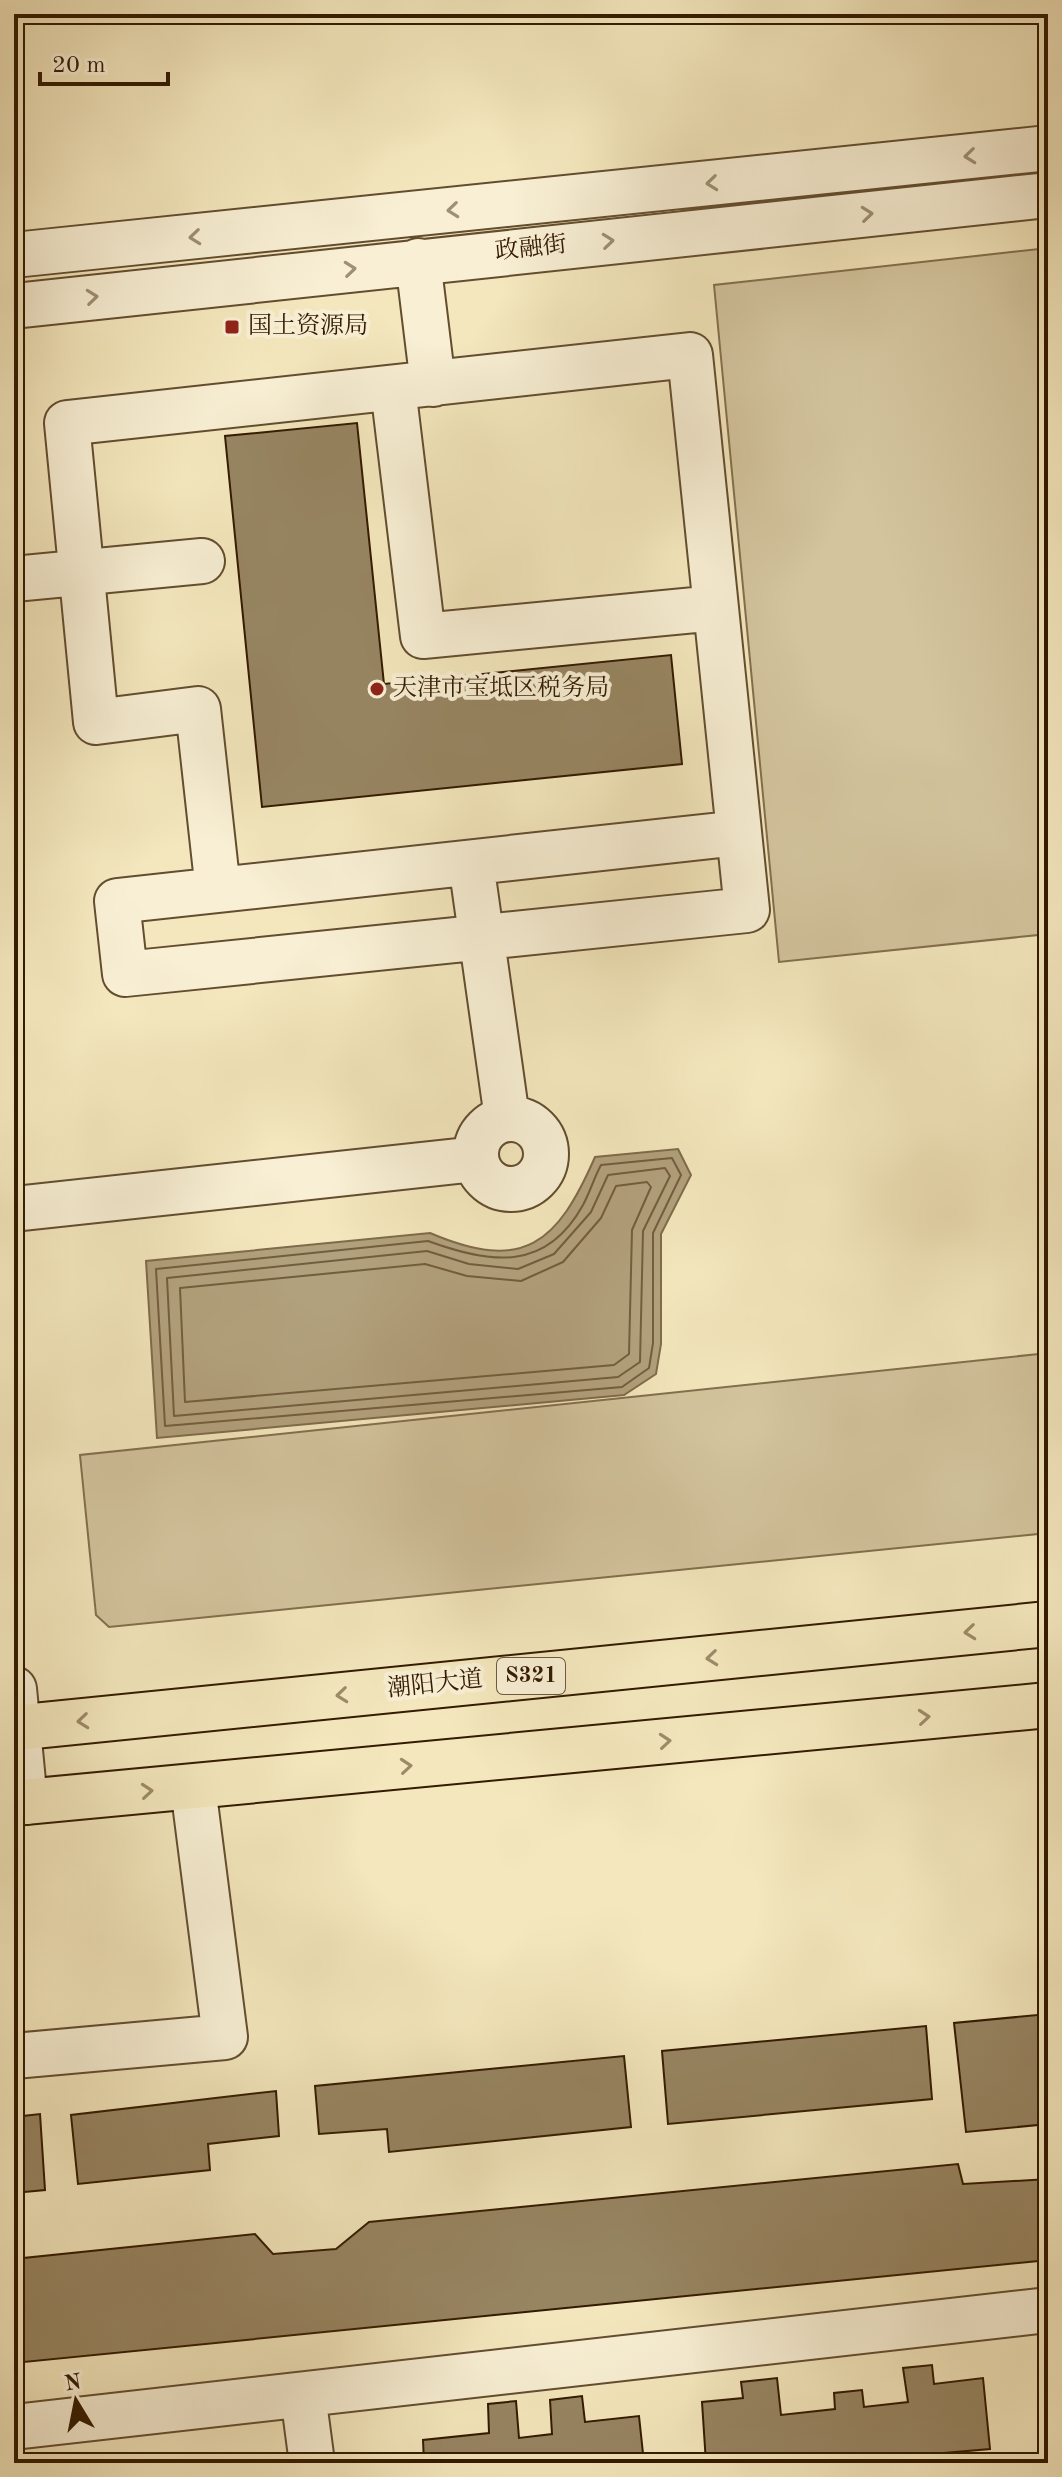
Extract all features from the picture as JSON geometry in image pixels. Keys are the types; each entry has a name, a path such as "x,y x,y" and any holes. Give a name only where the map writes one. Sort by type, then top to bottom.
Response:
{"highway":[{"name":"潮阳大道","path":"15,1715 1048,1624"},
{"path":"19,1803 1048,1705"}],"street":[{"name":"政融街","path":"14,255 1048,148"},
{"name":"政融街","path":"14,306 1048,195"},
{"path":"418,261 413,386 423,636 716,608"},
{"path":"218,890 198,709 96,722 67,423 690,355 747,910 125,974 117,901 471,863 739,833"},
{"path":"14,579 202,561"},
{"path":"471,863 507,1118"},
{"path":"507,1118 533,1125 542,1136 546,1161 541,1174 519,1188 504,1188 491,1183 481,1172 476,1159 483,1133 507,1118"},
{"path":"14,1209 476,1159"},
{"path":"15,1715 19,1803"},
{"path":"14,2056 225,2037 193,1787"},
{"path":"14,2427 1048,2310"},
{"path":"303,2395 312,2463"}],"shaded area":[{"path":"1048,248 1048,934 779,962 714,285"},
{"path":"1048,1353 1048,1533 109,1627 96,1615 80,1455"}],"water":[{"path":"678,1149 691,1175 661,1234 661,1344 656,1374 624,1395 157,1438 146,1261 430,1233 463,1245 490,1250 513,1249 534,1243 551,1230 581,1187 595,1157"}],"building":[{"path":"357,423 384,684 671,655 682,764 262,807 225,436"},
{"path":"1048,2014 1048,2124 966,2132 954,2023"},
{"path":"926,2026 932,2099 668,2124 662,2051"},
{"path":"624,2056 631,2127 389,2152 387,2129 319,2134 315,2086"},
{"path":"276,2091 279,2136 208,2144 210,2170 78,2184 71,2115"},
{"path":"40,2114 45,2190 14,2193 14,2117"},
{"path":"958,2164 963,2184 1048,2179 1048,2260 14,2363 14,2259 255,2234 273,2254 336,2249 369,2222"},
{"path":"932,2365 934,2384 983,2378 990,2449 933,2454 934,2463 706,2463 702,2402 743,2398 741,2382 777,2378 781,2415 835,2409 834,2393 862,2390 864,2407 908,2402 903,2368"},
{"path":"582,2396 585,2422 639,2416 644,2463 424,2463 423,2440 489,2433 488,2404 516,2401 519,2438 552,2434 550,2400"}],"place":[{"name":"国土资源局","path":"232,327"},
{"name":"天津市宝坻区税务局","path":"377,689"}]}
